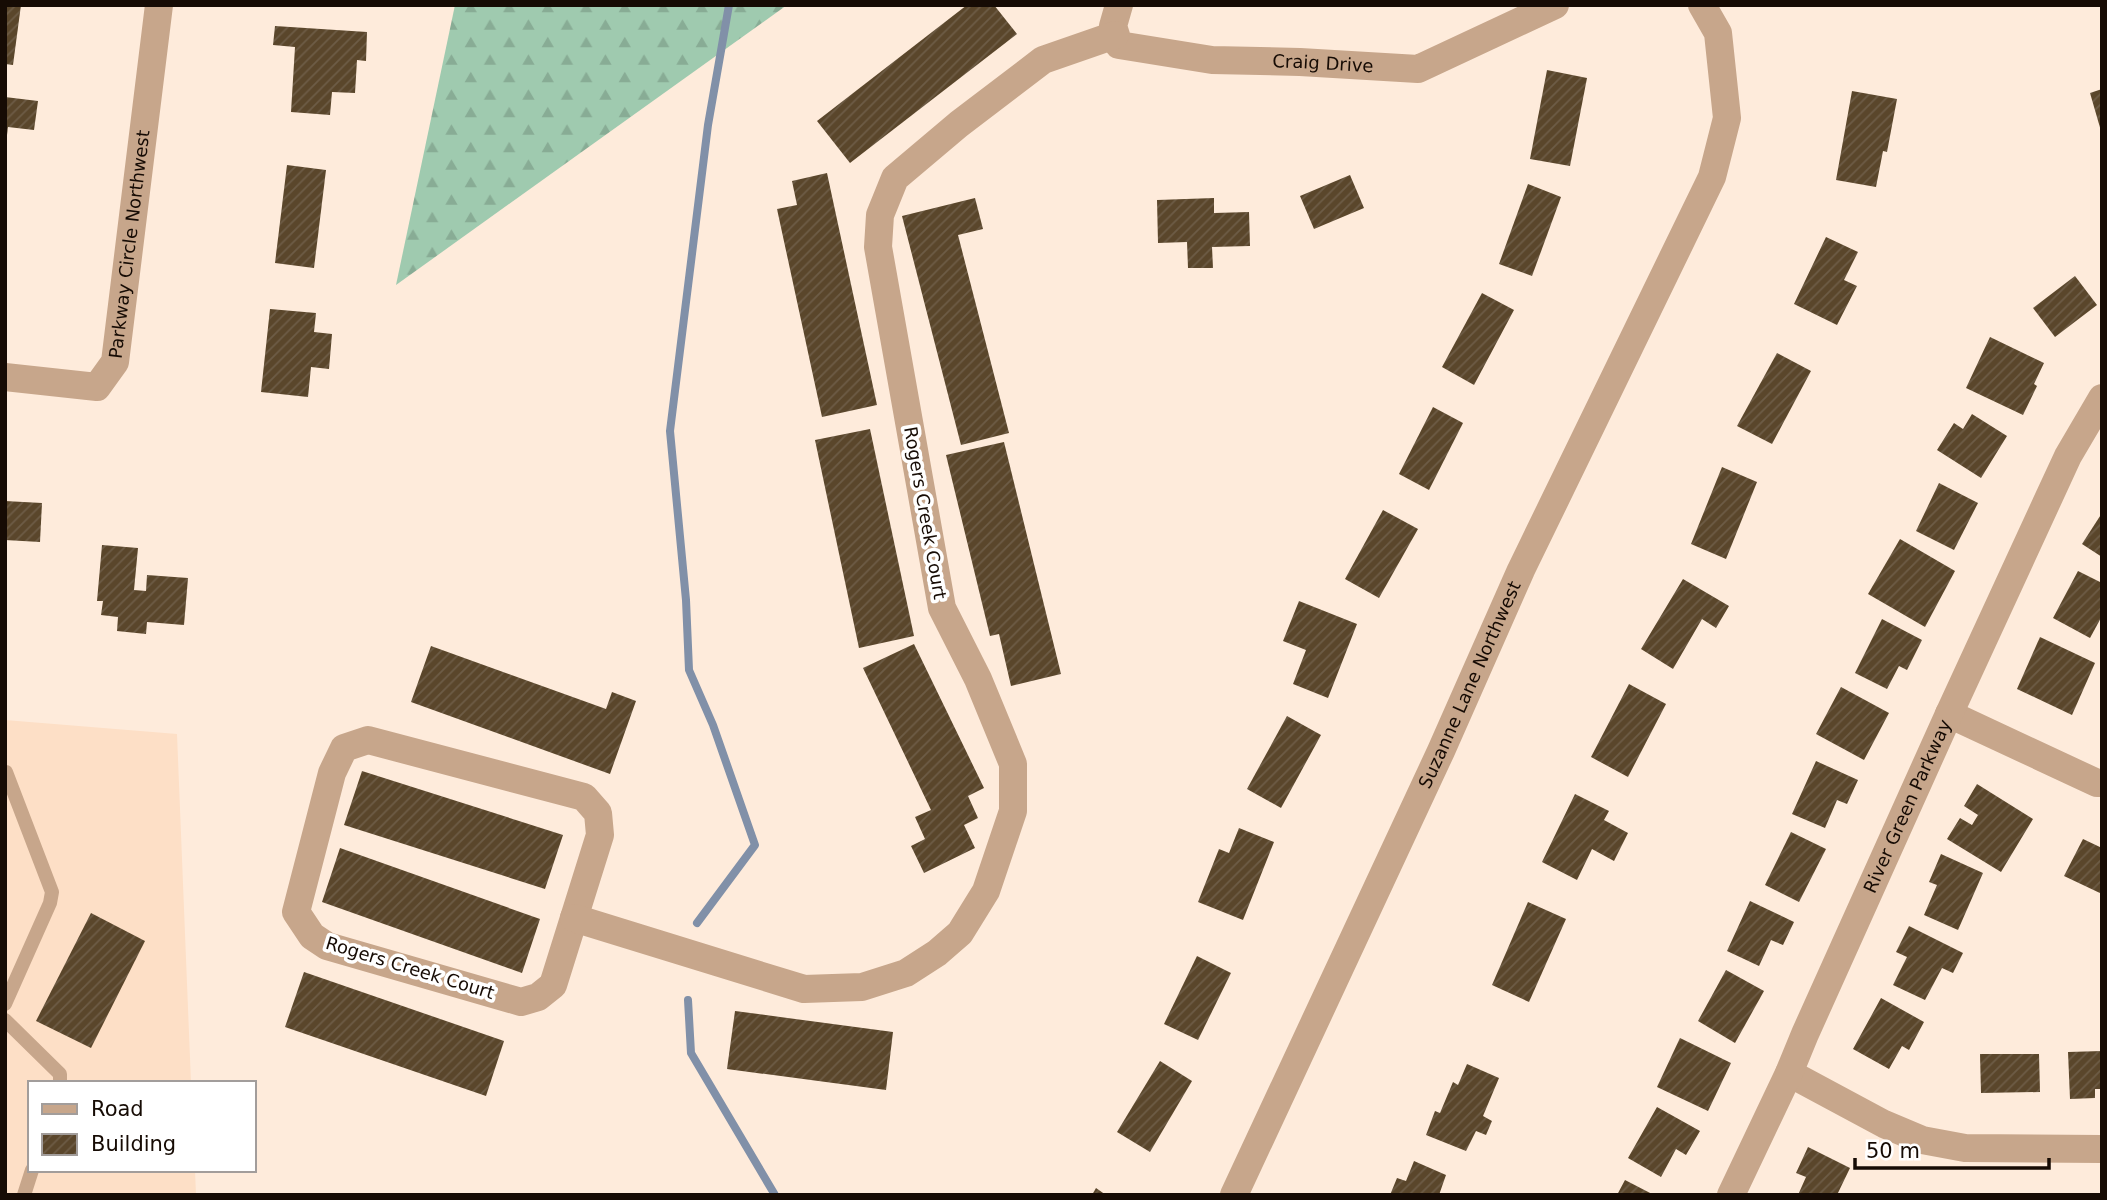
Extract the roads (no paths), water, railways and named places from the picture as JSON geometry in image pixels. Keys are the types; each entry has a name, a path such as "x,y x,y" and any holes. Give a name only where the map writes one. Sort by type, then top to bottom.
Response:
{"street":[{"name":"Parkway Circle Northwest","path":"5,377 97,387 115,362 159,5"},
{"path":"1115,35 1113,26 1119,5"},
{"name":"Craig Drive","path":"1115,35 1119,45 1212,60 1418,69 1556,5"},
{"name":"Suzanne Lane Northwest","path":"1234,1195 1435,764 1521,570 1712,177 1727,118 1718,33 1702,5"},
{"name":"Rogers Creek Court","path":"574,918 804,989 862,987 906,974 937,953 960,933 986,891 1013,811 1013,764 978,679 942,608 878,247 880,215 895,178 959,124 1043,60 1115,35"},
{"name":"River Green Parkway","path":"1731,1195 1789,1073 1949,714 2068,456 2095,409"},
{"path":"1949,714 2102,783"},
{"name":"Rogers Creek Court","path":"368,740 584,797 598,813 600,835 574,918 553,985 538,996 521,1002 327,947 312,936 296,912 332,773 344,748 368,740"},
{"path":"1789,1073 1884,1124 1922,1140 1965,1148 2102,1149"}],"lane":[{"path":"5,1004 52,892 6,772"},
{"path":"5,1020 60,1074 60,1081"},
{"path":"24,1195 31,1172"}],"waterway":[{"path":"697,923 755,845 713,725 689,670 686,600 670,431 708,125 729,5"},
{"path":"688,1000 691,1053 775,1195"}]}
